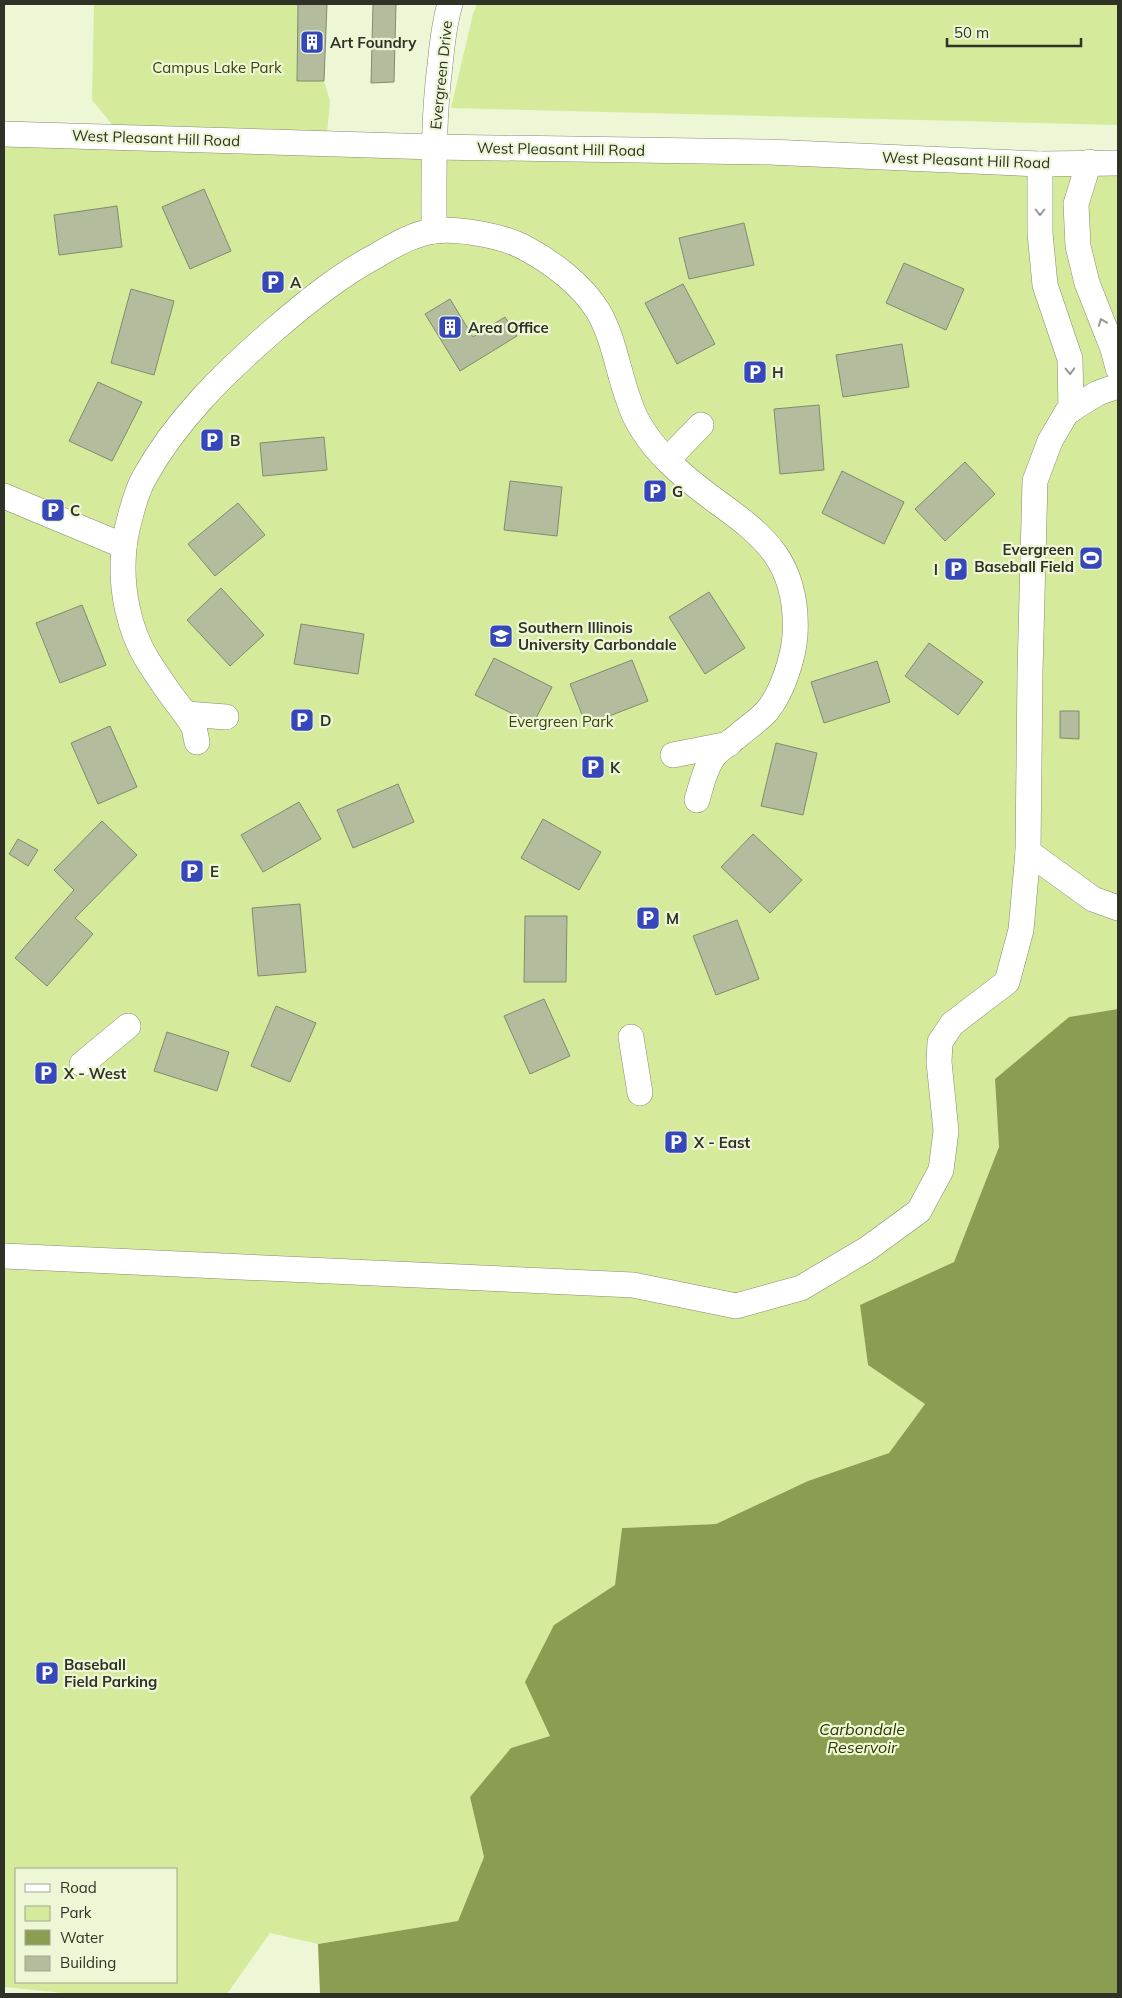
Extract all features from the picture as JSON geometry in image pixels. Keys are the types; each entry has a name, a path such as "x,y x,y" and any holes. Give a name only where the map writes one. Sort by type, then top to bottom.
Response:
{"street":[{"name":"Evergreen Drive","path":"434,231 434,147 437,90 445,24 450,4"},
{"name":"West Pleasant Hill Road","path":"4,134 434,147 769,152 1040,164 1118,163"},
{"path":"1089,162 1076,204 1078,246 1087,283 1113,348 1118,368"},
{"path":"1040,164 1040,233 1046,284 1070,359 1070,410"},
{"path":"197,742 194,728 186,714 146,658 129,614 126,595 124,546 141,482 190,410 246,354 316,294 352,268 408,238 434,231 476,233 517,244 547,262 581,289 598,312 609,337 630,404 644,432 667,460 688,480 734,513 767,542 778,558 788,579 795,613 795,640 791,660 782,683 767,710 711,760 697,800"},
{"path":"4,1256 633,1285 736,1306 801,1288 867,1249 919,1211 941,1170 946,1132 939,1062 940,1042 952,1024 1007,982 1021,930 1028,852 1035,481 1050,441 1068,412 1098,393 1118,386"},
{"path":"667,460 701,425"},
{"path":"4,496 124,546"},
{"path":"186,714 226,717"},
{"path":"674,755 729,744"},
{"path":"1028,852 1093,900 1118,908"},
{"path":"82,1064 128,1026"},
{"path":"631,1037 640,1093"}],"green space":[{"name":"Campus Lake Park","path":"94,4 298,4 297,80 324,81 330,101 327,134 115,128 92,100"},
{"path":"477,4 1118,4 1118,125 451,108"},
{"name":"Evergreen Park","path":"4,134 1118,165 1118,1009 1069,1017 995,1079 999,1147 954,1262 860,1305 868,1365 925,1404 889,1453 808,1481 716,1524 622,1528 615,1585 554,1625 550,1736 511,1748 470,1797 484,1857 458,1921 318,1944 270,1933 227,1994 73,1994 4,1987"}],"water":[{"name":"Carbondale Reservoir","path":"1118,1009 1118,1994 320,1994 318,1944 458,1921 484,1857 470,1797 511,1748 550,1736 525,1682 554,1625 615,1585 622,1528 716,1524 808,1481 889,1453 925,1404 868,1365 860,1305 954,1262 999,1147 995,1079 1069,1017"}],"building":[{"name":"Art Foundry","path":"298,4 327,4 324,81 297,81"},
{"path":"373,4 396,4 394,82 371,83"},
{"path":"204,189 231,251 190,269 162,207"},
{"path":"117,206 122,247 59,255 54,215"},
{"path":"744,223 754,265 689,279 679,238"},
{"path":"904,263 964,289 946,330 886,303"},
{"path":"683,284 715,344 677,364 645,303"},
{"path":"131,289 174,301 154,375 111,363"},
{"name":"Area Office","path":"450,299 473,337 505,317 517,336 460,371 425,314"},
{"path":"902,344 909,387 843,397 836,355"},
{"path":"98,382 142,402 112,461 69,441"},
{"path":"819,405 824,470 780,474 774,409"},
{"path":"324,437 327,470 263,476 260,443"},
{"path":"965,462 995,494 945,541 915,509"},
{"path":"842,471 904,502 884,544 822,513"},
{"path":"510,481 562,487 557,536 504,530"},
{"path":"238,503 265,535 215,576 188,544"},
{"path":"221,588 264,635 230,666 187,620"},
{"path":"709,592 745,648 705,674 669,617"},
{"path":"82,605 106,665 60,683 36,623"},
{"path":"301,624 364,634 358,674 294,664"},
{"path":"929,643 983,682 958,715 905,676"},
{"path":"494,658 552,687 533,724 475,695"},
{"path":"632,660 648,701 586,725 570,684"},
{"path":"877,661 890,702 824,723 811,682"},
{"path":"1060,711 1079,711 1079,739 1060,738"},
{"path":"110,726 137,787 98,804 71,743"},
{"path":"776,743 817,753 803,815 761,806"},
{"path":"398,784 414,822 353,848 337,810"},
{"path":"299,802 321,839 263,872 241,835"},
{"path":"543,819 601,852 579,890 521,858"},
{"path":"102,821 137,855 75,918 93,934 47,986 15,958 74,890 54,870"},
{"path":"753,834 802,880 770,913 721,867"},
{"path":"18,839 38,850 28,866 9,854"},
{"path":"300,904 306,972 258,976 252,908"},
{"path":"525,916 567,916 566,982 524,982"},
{"path":"737,920 759,979 716,995 693,936"},
{"path":"544,999 570,1056 530,1074 504,1016"},
{"path":"276,1006 316,1023 290,1082 251,1066"},
{"path":"167,1032 229,1052 217,1091 154,1071"}],"place":[{"name":"Art Foundry","path":"312,42"},
{"name":"A","path":"273,282"},
{"name":"Area Office","path":"450,327"},
{"name":"H","path":"755,372"},
{"name":"B","path":"212,440"},
{"name":"G","path":"655,491"},
{"name":"C","path":"53,510"},
{"name":"Evergreen Baseball Field","path":"1091,558"},
{"name":"I","path":"956,569"},
{"name":"Southern Illinois University Carbondale","path":"501,636"},
{"name":"D","path":"302,720"},
{"name":"K","path":"593,767"},
{"name":"E","path":"192,871"},
{"name":"M","path":"648,918"},
{"name":"X - West","path":"46,1073"},
{"name":"X - East","path":"676,1142"},
{"name":"Baseball Field Parking","path":"47,1673"}]}
